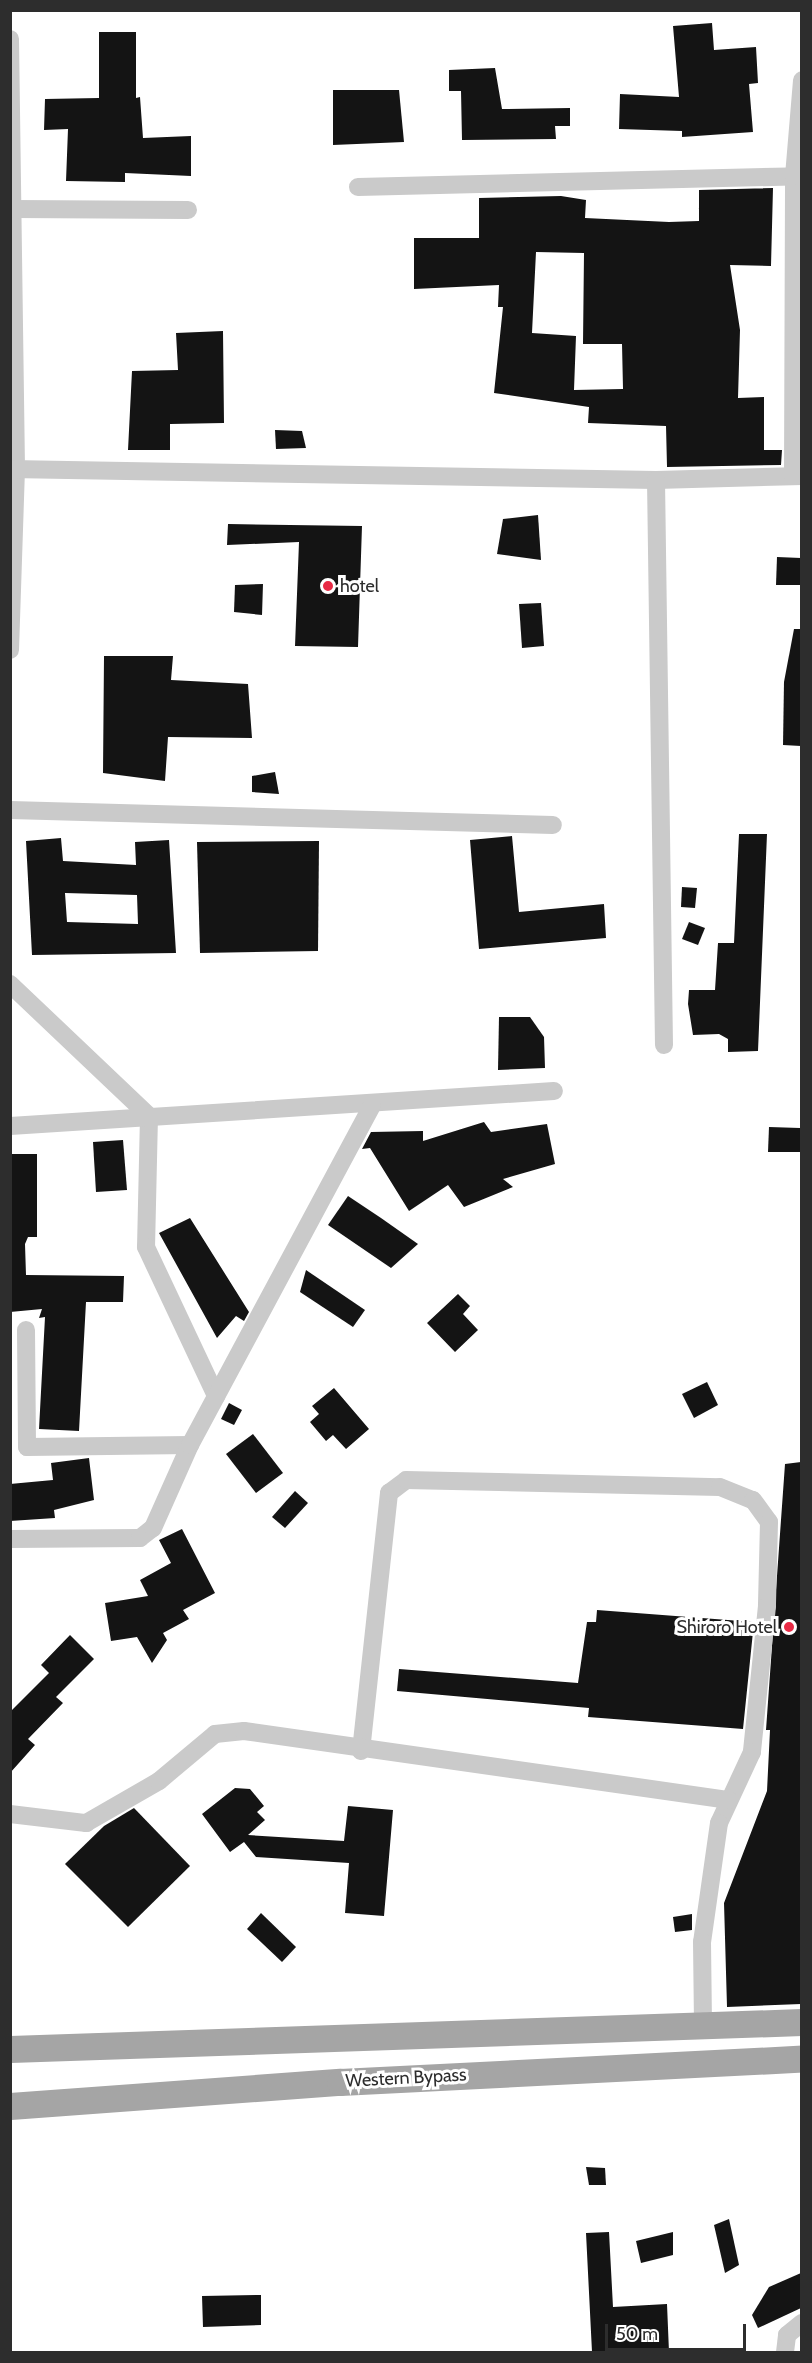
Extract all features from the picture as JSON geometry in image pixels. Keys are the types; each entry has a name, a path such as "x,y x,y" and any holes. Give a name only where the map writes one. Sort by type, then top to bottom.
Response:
{"main road":[{"path":"10,2049 801,2022"},
{"name":"Western Bypass","path":"10,2106 340,2082 801,2059"}],"street":[{"path":"10,39 13,209 10,650"},
{"path":"13,469 656,480 797,476 798,176 801,80"},
{"path":"358,187 798,176"},
{"path":"13,209 188,210"},
{"path":"656,480 664,1045"},
{"path":"10,810 554,825"},
{"path":"10,984 148,1116 146,1247 216,1396"},
{"path":"10,1126 148,1116 372,1106 554,1091"},
{"path":"10,1539 147,1534 190,1445 372,1106"},
{"path":"26,1330 27,1447 190,1445"},
{"path":"361,1751 389,1493 406,1480 720,1487 753,1500 769,1522 767,1606 752,1752 719,1823 702,1942 703,2026"},
{"path":"10,1814 86,1823 142,1793 215,1734 244,1731 361,1751 729,1800"},
{"path":"785,2352 787,2335 801,2323"}],"building":[{"path":"712,23 714,50 756,47 758,83 749,84 753,132 682,137 682,131 619,129 620,94 679,97 673,26"},
{"path":"99,32 136,32 136,98 140,97 143,138 191,136 191,176 125,173 125,182 66,181 68,129 44,130 45,99 99,98"},
{"path":"495,68 502,109 570,108 570,126 555,126 556,139 462,140 461,91 449,91 449,70"},
{"path":"333,90 399,90 404,142 333,145"},
{"path":"773,188 771,266 730,265 740,330 738,398 764,397 764,450 782,450 781,465 667,467 666,426 588,423 589,407 494,393 503,307 498,307 499,285 414,289 414,238 479,238 479,198 561,196 586,200 585,218 699,221 699,190","holes":["536,252 584,253 583,344 622,344 623,389 574,390 576,336 532,333"]},
{"path":"223,331 224,423 170,424 170,450 128,450 132,371 178,370 176,333"},
{"path":"275,430 302,431 306,448 276,449"},
{"path":"538,515 541,560 497,554 503,519"},
{"name":"hotel","path":"228,524 362,526 358,647 295,646 299,542 227,545"},
{"path":"777,557 801,558 801,585 776,585"},
{"path":"263,584 262,615 234,612 235,585"},
{"path":"541,603 544,646 522,648 519,604"},
{"path":"794,629 801,629 801,746 783,745 784,682"},
{"path":"104,656 173,656 171,680 248,684 252,738 168,737 165,781 103,773"},
{"path":"275,772 279,794 252,792 252,776"},
{"path":"739,834 767,834 758,1051 728,1052 728,1039 719,1034 693,1035 688,1004 689,990 715,990 718,943 734,943"},
{"path":"512,836 519,912 604,904 606,938 479,949 470,840"},
{"path":"61,838 63,861 136,865 135,842 169,840 176,953 32,955 26,841","holes":["65,893 137,895 138,924 67,922"]},
{"path":"319,841 318,951 200,953 197,842"},
{"path":"682,887 697,888 695,908 681,907"},
{"path":"689,922 705,928 698,945 682,939"},
{"path":"499,1017 530,1017 544,1037 545,1068 498,1070"},
{"path":"484,1122 491,1132 547,1124 555,1164 503,1179 513,1187 464,1207 448,1185 409,1211 370,1148 362,1149 371,1132 423,1131 423,1141"},
{"path":"769,1127 800,1128 800,1152 768,1152"},
{"path":"123,1140 127,1190 96,1192 93,1142"},
{"path":"11,1154 37,1154 37,1237 28,1237 25,1244 26,1275 124,1276 123,1302 86,1302 79,1431 39,1429 45,1317 39,1318 42,1309 10,1312"},
{"path":"348,1196 418,1244 391,1268 328,1225"},
{"path":"190,1218 249,1312 244,1321 236,1316 217,1338 159,1233"},
{"path":"306,1270 365,1310 353,1327 300,1292"},
{"path":"458,1294 470,1306 463,1314 478,1330 455,1352 427,1323"},
{"path":"707,1382 718,1405 694,1418 682,1394"},
{"path":"334,1388 369,1429 346,1449 333,1435 326,1441 310,1422 319,1414 312,1406"},
{"path":"229,1403 242,1410 234,1425 221,1419"},
{"path":"253,1434 283,1473 256,1493 226,1454"},
{"path":"89,1458 94,1500 54,1510 55,1518 10,1521 10,1484 53,1480 51,1463"},
{"name":"Shiroro Hotel","path":"801,1462 801,2004 727,2007 724,1903 767,1791 770,1730 766,1730 785,1464"},
{"path":"295,1491 308,1503 285,1528 272,1517"},
{"path":"182,1529 215,1593 183,1610 189,1619 163,1633 167,1640 152,1663 137,1637 111,1641 105,1603 148,1596 140,1580 171,1563 159,1540"},
{"path":"597,1610 754,1622 743,1729 588,1717 589,1708 397,1691 399,1669 578,1683 587,1622 596,1622"},
{"path":"70,1635 94,1659 56,1697 63,1703 28,1739 35,1745 10,1773 10,1712 49,1673 41,1665"},
{"path":"235,1788 250,1789 264,1806 257,1812 265,1820 248,1835 344,1841 348,1806 393,1810 384,1916 345,1913 349,1863 256,1857 244,1842 230,1852 202,1814"},
{"path":"134,1808 190,1866 128,1927 65,1864 104,1826"},
{"path":"261,1913 296,1947 282,1962 247,1929"},
{"path":"692,1914 692,1930 675,1932 673,1917"},
{"path":"586,2167 605,2168 606,2185 589,2185"},
{"path":"729,2219 739,2265 725,2273 714,2225"},
{"path":"609,2232 613,2307 667,2304 669,2352 592,2352 586,2233"},
{"path":"673,2232 673,2255 641,2263 636,2241"},
{"path":"801,2273 801,2308 758,2328 752,2315 769,2287"},
{"path":"261,2295 261,2325 203,2327 202,2296"}],"place":[{"name":"hotel","path":"328,586"},
{"name":"Shiroro Hotel","path":"789,1627"}]}
